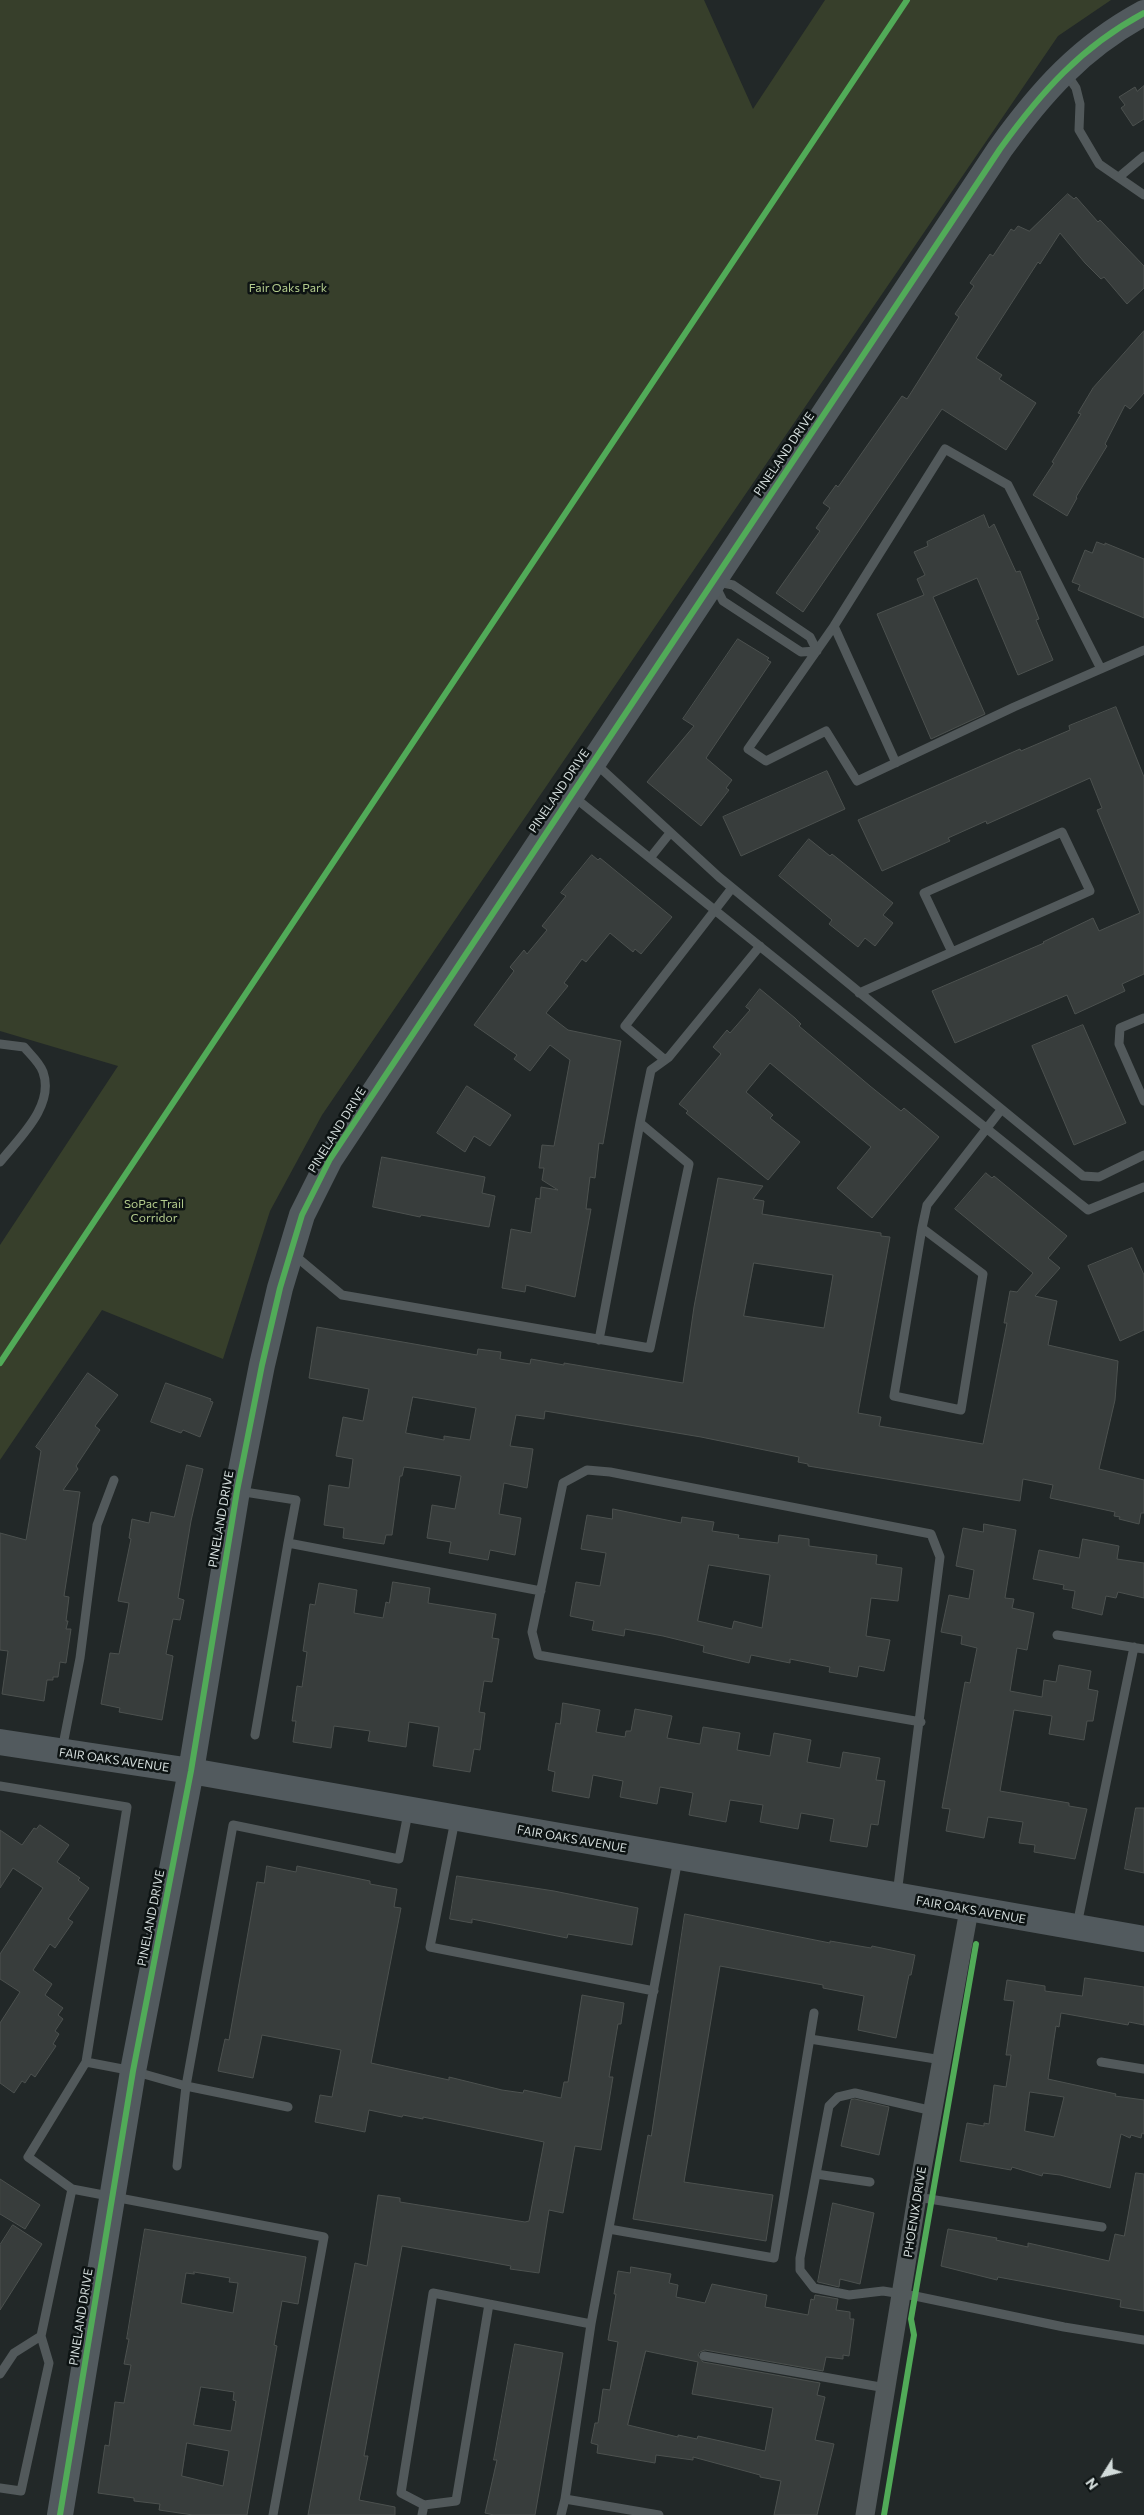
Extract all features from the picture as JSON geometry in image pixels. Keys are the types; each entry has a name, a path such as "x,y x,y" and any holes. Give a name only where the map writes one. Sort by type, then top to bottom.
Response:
{"street":[{"name":"PINELAND DRIVE","path":"60,2515 133,2071 191,1771 237,1491 262,1365 290,1253 302,1215 330,1159 570,794 1000,149 1032,105 1064,69 1088,49 1144,13"},
{"name":"FAIR OAKS AVENUE","path":"0,1742 191,1771 1144,1940"},
{"name":"PHOENIX DRIVE","path":"866,2515 917,2197 968,1910"}],"lane":[{"path":"1064,69 1076,88 1080,104 1079,130 1099,164 1144,194"},
{"path":"1119,177 1144,156"},
{"path":"1100,669 1008,485 945,449 834,626 748,749 766,761 826,731 857,781 1144,650"},
{"path":"713,581 723,601 801,652 816,651"},
{"path":"713,581 733,585 803,632 810,637 816,651"},
{"path":"834,626 896,763"},
{"path":"593,762 732,888 1083,1176 1098,1176 1144,1154"},
{"path":"570,794 1088,1210 1144,1187"},
{"path":"859,993 952,952 1090,890 1062,832 924,893 952,952"},
{"path":"650,858 670,833"},
{"path":"665,1060 625,1026 732,888"},
{"path":"599,1340 651,1070 665,1060 760,946"},
{"path":"1144,1018 1120,1028 1119,1044 1144,1101"},
{"path":"0,1044 24,1047 43,1071 46,1089 38,1113 0,1162"},
{"path":"922,1228 984,1274 961,1410 894,1396 922,1228 926,1205 1001,1110"},
{"path":"290,1253 342,1295 650,1348 689,1164 640,1123"},
{"path":"896,1897 921,1722 940,1557 931,1534 610,1472 586,1470 564,1483 532,1632 538,1655 921,1722"},
{"path":"61,1752 80,1658 97,1525 114,1480"},
{"path":"237,1491 296,1500 255,1735"},
{"path":"288,1543 541,1591"},
{"path":"1057,1635 1144,1649"},
{"path":"1076,1928 1134,1647"},
{"path":"0,1786 128,1807 86,2062 28,2157 72,2188 324,2237 273,2515"},
{"path":"177,2166 186,2086 233,1825 399,1859 409,1810"},
{"path":"456,1818 430,1947 654,1991"},
{"path":"561,2515 565,2500 591,2324 678,1858"},
{"path":"609,2229 774,2258 814,2013"},
{"path":"810,2039 942,2060"},
{"path":"86,2062 133,2071 186,2086 288,2107"},
{"path":"1101,2062 1144,2069"},
{"path":"933,2111 855,2093 838,2097 829,2106 800,2258 800,2270 814,2288 850,2296 883,2291 1144,2340"},
{"path":"816,2174 870,2182"},
{"path":"0,2488 21,2492 49,2364 41,2336 72,2188"},
{"path":"917,2197 1102,2227"},
{"path":"489,2304 456,2501 424,2505 401,2493 433,2293 591,2324"},
{"path":"0,2374 14,2353 41,2336"},
{"path":"704,2356 886,2388"},
{"path":"565,2500 659,2515"},
{"path":"422,2515 424,2505"}],"green space":[{"path":"0,0 704,0 753,109 825,0 1111,0 1058,36 322,1115 270,1211 223,1359 102,1310 0,1460 0,1245 118,1066 0,1031"}],"building":[{"path":"1144,86 1144,119 1133,126 1121,108 1125,105 1119,97 1135,87 1137,91"},
{"path":"1068,194 1074,199 1076,197 1098,222 1100,220 1144,266 1144,288 1127,304 1104,277 1101,279 1085,263 1060,233 1040,264 1038,262 976,358 1002,375 999,379 1036,403 1006,450 942,409 803,612 776,593 820,531 816,528 830,508 823,503 836,485 838,487 902,396 907,399 959,317 955,314 974,286 970,283 990,254 993,256 1011,229 1014,231 1018,226 1029,231"},
{"path":"1144,331 1144,393 1130,409 1125,405 1105,444 1107,446 1076,497 1067,516 1033,495 1054,463 1052,462 1081,414 1078,413 1093,388"},
{"path":"984,515 989,528 994,524 1016,572 1020,571 1039,619 1036,620 1053,660 1018,675 977,578 933,597 985,714 931,739 877,614 924,595 917,579 925,575 914,552 928,546 927,542"},
{"path":"1097,542 1105,545 1105,543 1144,559 1144,618 1078,590 1080,585 1072,582 1085,550 1092,553"},
{"path":"738,639 769,658 767,660 771,662 706,758 732,780 726,788 729,790 701,826 647,782 694,726 683,719"},
{"path":"1116,707 1144,777 1144,974 1122,984 1125,991 1075,1014 1067,995 955,1043 932,991 1044,943 1093,918 1099,931 1140,913 1097,810 1102,808 1090,778 987,824 986,821 948,838 950,841 882,871 858,820 1020,749 1021,751 1070,730 1069,726"},
{"path":"827,771 845,809 741,856 723,817"},
{"path":"809,839 830,856 832,854 893,903 883,915 893,923 875,946 865,938 858,947 829,924 832,920 779,876"},
{"path":"592,855 598,860 600,858 672,917 641,954 635,949 633,952 610,933 586,962 582,959 564,983 568,986 546,1013 568,1030 621,1041 603,1144 599,1143 595,1178 590,1177 586,1209 591,1209 575,1297 526,1285 525,1292 502,1288 511,1229 531,1233 536,1198 540,1199 541,1187 558,1190 542,1180 544,1168 539,1168 542,1145 554,1146 570,1060 550,1045 530,1071 514,1059 517,1055 474,1025 514,971 510,967 524,950 527,954 547,930 542,926 566,896 561,893"},
{"path":"760,989 795,1018 801,1024 799,1026 870,1086 901,1111 904,1108 939,1137 872,1218 837,1188 871,1147 770,1063 746,1092 773,1115 770,1118 800,1142 768,1180 686,1113 688,1111 679,1104 721,1054 713,1047 727,1030 730,1033 750,1010 746,1007"},
{"path":"1083,1025 1126,1123 1074,1145 1032,1046"},
{"path":"467,1086 511,1115 490,1146 474,1136 465,1152 437,1133"},
{"path":"382,1157 485,1177 482,1193 495,1196 489,1227 421,1215 420,1217 373,1207"},
{"path":"986,1173 992,1178 994,1176 1067,1236 1048,1258 1060,1268 1035,1296 1057,1301 1048,1345 1118,1361 1115,1400 1099,1469 1144,1480 1144,1513 1141,1513 1139,1524 1119,1519 1120,1517 1114,1516 1115,1512 1050,1498 1053,1485 1023,1479 1020,1501 808,1466 808,1464 798,1462 799,1457 701,1437 545,1411 544,1419 516,1415 510,1446 533,1449 527,1488 504,1483 499,1514 521,1518 515,1555 490,1550 488,1560 449,1553 451,1542 427,1538 432,1505 455,1509 461,1476 426,1470 404,1467 402,1476 400,1476 392,1535 386,1535 384,1544 343,1538 344,1528 324,1525 329,1485 349,1488 353,1459 336,1456 343,1417 363,1421 369,1389 309,1378 317,1327 477,1355 478,1349 501,1352 500,1359 530,1364 531,1359 564,1365 564,1363 683,1383 694,1307 718,1178 763,1186 753,1199 764,1201 762,1214 881,1233 881,1236 890,1237 858,1413 881,1417 879,1426 983,1444 1007,1323 1004,1323 1010,1291 1017,1292 1033,1273 955,1209","holes":["754,1263 833,1275 824,1328 744,1316","413,1397 476,1408 470,1440 444,1436 444,1440 406,1433"]},
{"path":"1132,1248 1144,1275 1144,1330 1120,1341 1088,1266"},
{"path":"88,1373 118,1395 95,1426 100,1430 76,1466 78,1469 63,1490 80,1492 64,1596 69,1597 66,1629 71,1629 66,1663 60,1662 58,1677 53,1677 53,1680 47,1680 44,1701 2,1694 8,1651 0,1650 0,1533 26,1540 41,1451 36,1447"},
{"path":"166,1383 211,1399 210,1401 213,1402 200,1437 183,1430 181,1433 151,1422"},
{"path":"187,1465 203,1469 191,1521 178,1598 184,1600 180,1620 173,1619 166,1654 173,1656 162,1720 119,1712 120,1708 101,1704 110,1653 119,1654 128,1609 129,1603 118,1601 131,1539 129,1538 132,1519 149,1523 151,1512 174,1517"},
{"path":"613,1509 681,1523 682,1517 714,1522 712,1531 739,1535 738,1538 778,1543 779,1535 809,1539 809,1546 877,1555 876,1564 902,1568 898,1601 871,1598 866,1636 890,1640 884,1671 859,1666 857,1677 829,1672 830,1667 790,1659 790,1663 751,1655 749,1663 703,1652 704,1646 663,1636 625,1629 624,1636 592,1630 594,1621 570,1616 576,1582 600,1586 606,1553 581,1549 587,1515 612,1519","holes":["709,1565 770,1575 762,1628 734,1621 732,1629 698,1621"]},
{"path":"984,1524 1016,1530 1005,1598 1014,1599 1012,1608 1034,1613 1027,1650 1017,1648 1010,1691 1042,1697 1044,1680 1056,1682 1059,1665 1091,1671 1088,1689 1098,1691 1093,1721 1087,1721 1084,1740 1049,1734 1052,1716 1014,1710 1000,1791 1069,1803 1069,1806 1087,1809 1075,1859 1034,1852 1035,1845 1019,1843 1023,1822 988,1817 984,1838 946,1831 950,1809 942,1808 965,1682 970,1683 977,1648 961,1644 962,1636 941,1632 949,1595 969,1599 974,1570 956,1566 963,1528 983,1532"},
{"path":"1083,1539 1119,1546 1117,1559 1144,1563 1144,1598 1118,1592 1116,1598 1106,1596 1102,1615 1072,1608 1075,1591 1063,1589 1064,1585 1033,1579 1039,1550 1079,1558"},
{"path":"393,1582 430,1588 428,1603 496,1614 492,1638 499,1639 492,1682 484,1681 479,1712 485,1713 480,1750 474,1749 470,1772 433,1766 439,1727 409,1722 406,1747 368,1741 370,1731 334,1726 331,1748 293,1742 296,1721 292,1721 297,1686 302,1687 307,1652 303,1651 310,1604 315,1605 319,1583 357,1590 354,1613 383,1618 386,1602 389,1603"},
{"path":"563,1703 600,1710 596,1732 625,1737 626,1731 631,1731 635,1709 672,1716 667,1738 700,1744 703,1727 740,1733 737,1750 770,1756 774,1733 811,1740 807,1762 840,1768 843,1752 880,1758 876,1780 885,1781 878,1825 871,1824 867,1847 830,1841 834,1819 801,1813 798,1829 760,1822 763,1805 730,1800 726,1822 689,1815 693,1793 660,1787 657,1804 620,1797 623,1781 593,1775 589,1798 552,1791 555,1772 548,1770 556,1723 560,1724"},
{"path":"1136,1808 1144,1808 1144,1873 1125,1869"},
{"path":"40,1825 69,1845 57,1862 80,1878 78,1880 89,1888 68,1919 73,1922 55,1948 50,1944 33,1970 52,1984 45,1995 63,2008 58,2015 63,2019 55,2031 59,2034 53,2044 56,2046 35,2077 31,2074 25,2083 22,2081 14,2093 0,2083 0,2023 20,1992 0,1979 0,1954 43,1888 13,1868 0,1888 0,1830 22,1845 34,1828 36,1829"},
{"path":"267,1866 296,1872 297,1866 370,1881 370,1884 397,1889 394,1907 401,1908 371,2063 449,2080 449,2077 502,2090 523,2093 524,2090 561,2098 564,2082 568,2082 582,1995 624,2003 621,2024 618,2024 609,2077 613,2077 601,2150 575,2146 563,2213 549,2210 539,2273 510,2269 511,2266 402,2246 364,2456 368,2456 359,2500 395,2507 395,2515 308,2515 355,2263 367,2266 378,2195 400,2198 400,2202 525,2222 529,2221 544,2142 423,2117 423,2119 403,2115 402,2117 369,2110 365,2132 315,2122 320,2095 332,2097 341,2050 262,2035 253,2078 218,2071 225,2039 229,2040 257,1882 264,1883"},
{"path":"457,1876 554,1891 638,1908 632,1945 568,1934 567,1938 472,1919 472,1923 450,1919"},
{"path":"685,1914 830,1943 830,1941 871,1948 872,1946 915,1955 896,2038 858,2030 864,1996 823,1988 823,1985 720,1966 684,2182 773,2195 766,2241 633,2219 648,2135 651,2136"},
{"path":"1085,1978 1144,1987 1144,2025 1129,2022 1128,2025 1061,2013 1059,2027 1056,2026 1048,2079 1116,2094 1115,2096 1144,2100 1144,2134 1142,2133 1141,2138 1131,2135 1130,2138 1121,2134 1110,2188 1060,2175 1043,2173 1042,2176 1012,2167 1011,2170 960,2161 967,2123 984,2126 984,2123 989,2124 994,2085 1006,2087 1011,2055 1006,2055 1014,2001 1004,2000 1007,1980 1045,1986 1045,1991 1082,1996","holes":["1030,2092 1064,2097 1054,2137 1025,2131"]},
{"path":"855,2099 889,2107 879,2155 841,2146 851,2100"},
{"path":"1136,2173 1144,2174 1144,2311 1120,2307 1121,2300 998,2277 997,2280 941,2266 948,2229 997,2238 996,2240 1028,2247 1028,2243 1109,2261 1115,2234 1124,2236"},
{"path":"0,2179 40,2205 25,2229 0,2214"},
{"path":"833,2203 874,2213 860,2284 840,2279 839,2287 818,2282"},
{"path":"13,2225 42,2244 0,2310 0,2245"},
{"path":"145,2229 306,2257 298,2304 282,2301 274,2345 277,2346 247,2515 193,2515 159,2510 160,2504 134,2501 134,2498 98,2493 105,2445 109,2446 115,2402 124,2403 131,2365 124,2364 129,2339 127,2339","holes":["194,2272 230,2278 229,2282 238,2283 233,2313 181,2303 186,2273 194,2274","201,2387 234,2392 233,2400 236,2401 231,2431 194,2425","187,2443 229,2451 223,2486 182,2476"]},
{"path":"631,2267 671,2274 669,2283 678,2285 676,2297 705,2303 712,2284 767,2295 765,2307 808,2315 811,2299 814,2300 815,2295 838,2299 836,2310 850,2312 850,2319 854,2319 849,2356 843,2355 843,2359 826,2357 823,2371 705,2350 698,2355 703,2362 820,2383 817,2395 825,2397 815,2440 834,2444 817,2515 774,2515 781,2481 760,2477 760,2475 693,2457 693,2460 656,2455 655,2463 597,2453 598,2445 591,2443 595,2423 598,2423 603,2389 610,2390 618,2342 608,2340 618,2271 630,2273","holes":["646,2351 698,2362 692,2394 773,2408 765,2451 698,2436 697,2439 678,2435 678,2437 628,2425"]},
{"path":"515,2344 563,2353 535,2515 494,2515 485,2513 497,2460 494,2460"}],"cycle path":[{"path":"0,1363 907,0"},
{"path":"60,2515 133,2071 191,1771 237,1491 262,1365 280,1288 302,1215 330,1159 1000,149 1031,108 1064,72 1121,26 1144,13"},
{"path":"884,2515 914,2335 911,2319 976,1944"}],"park label":[{"name":"Fair Oaks Park","path":"288,288"},
{"name":"SoPac Trail Corridor","path":"154,1211"}]}
